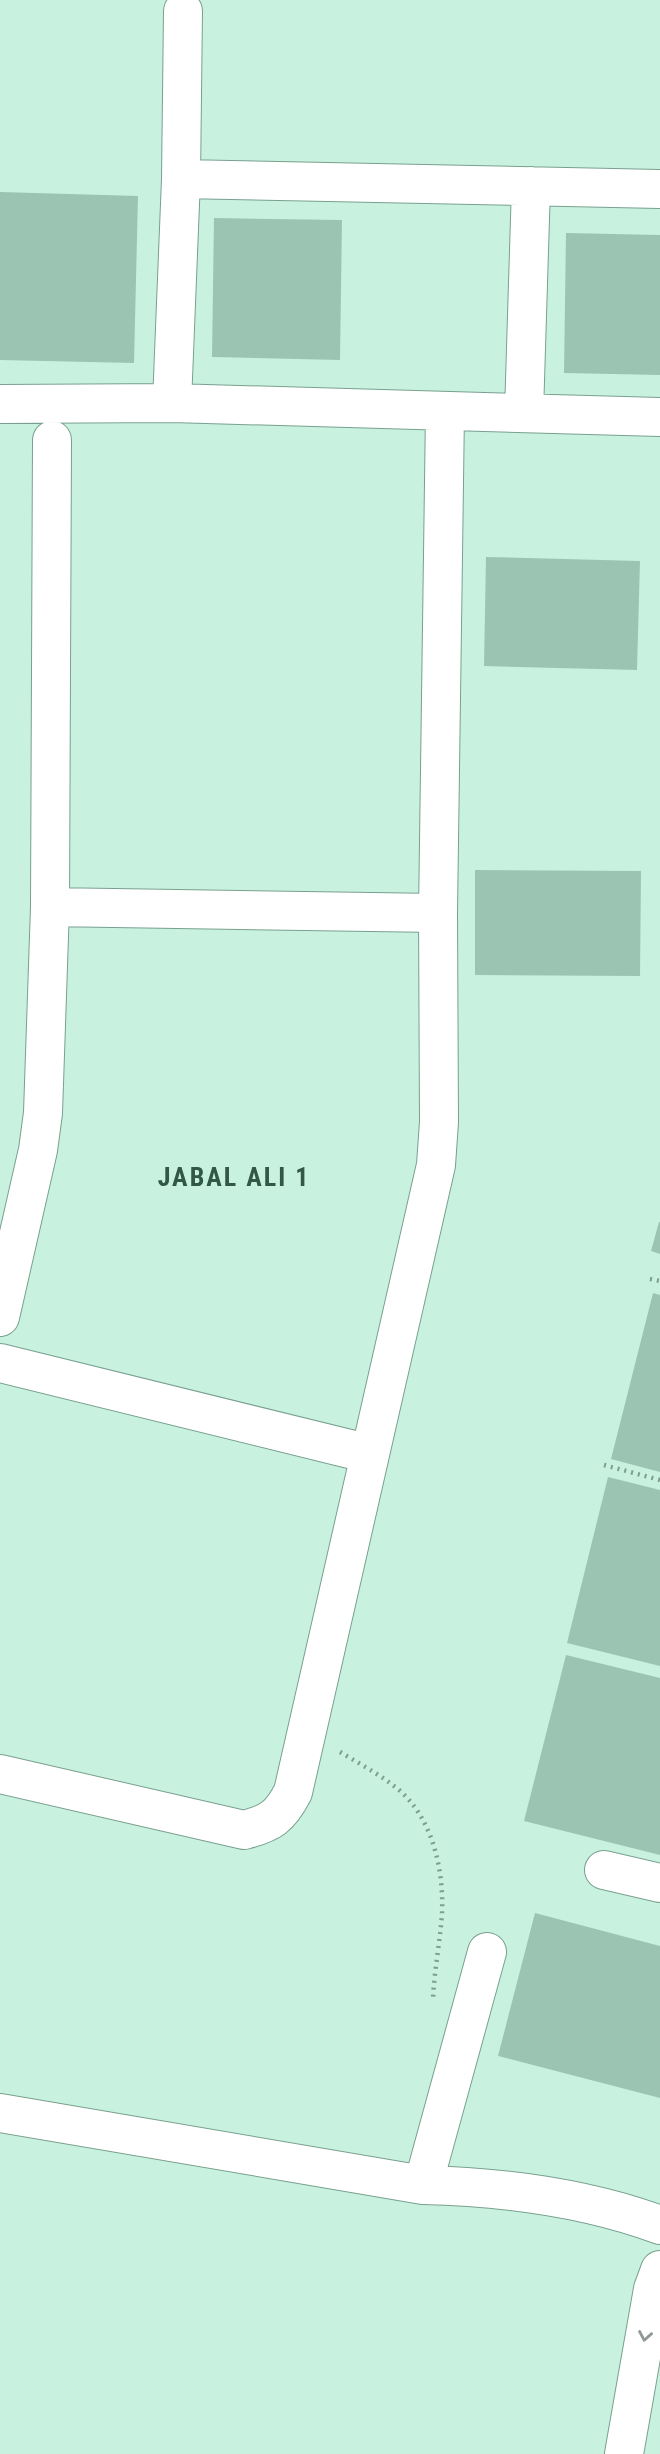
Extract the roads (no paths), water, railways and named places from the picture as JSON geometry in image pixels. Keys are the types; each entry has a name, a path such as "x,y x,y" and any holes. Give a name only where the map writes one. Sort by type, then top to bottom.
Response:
{"street":[{"path":"172,403 181,178 183,11"},
{"path":"181,178 660,188"},
{"path":"524,413 531,186"},
{"path":"0,404 172,403 660,417"},
{"path":"0,1774 244,1830 265,1825 283,1811 293,1792 436,1165 439,1122 438,913 445,411"},
{"path":"0,1317 41,1131 50,907 52,440"},
{"path":"50,907 438,913"},
{"path":"0,1363 370,1454"},
{"path":"604,1870 660,1883"},
{"path":"423,2185 487,1952"},
{"path":"0,2113 423,2185 476,2186 536,2193 586,2203 660,2225"},
{"path":"624,2454 653,2289 660,2270"}],"district":[{"name":"JABAL ALI 1","path":"234,1177"}]}
